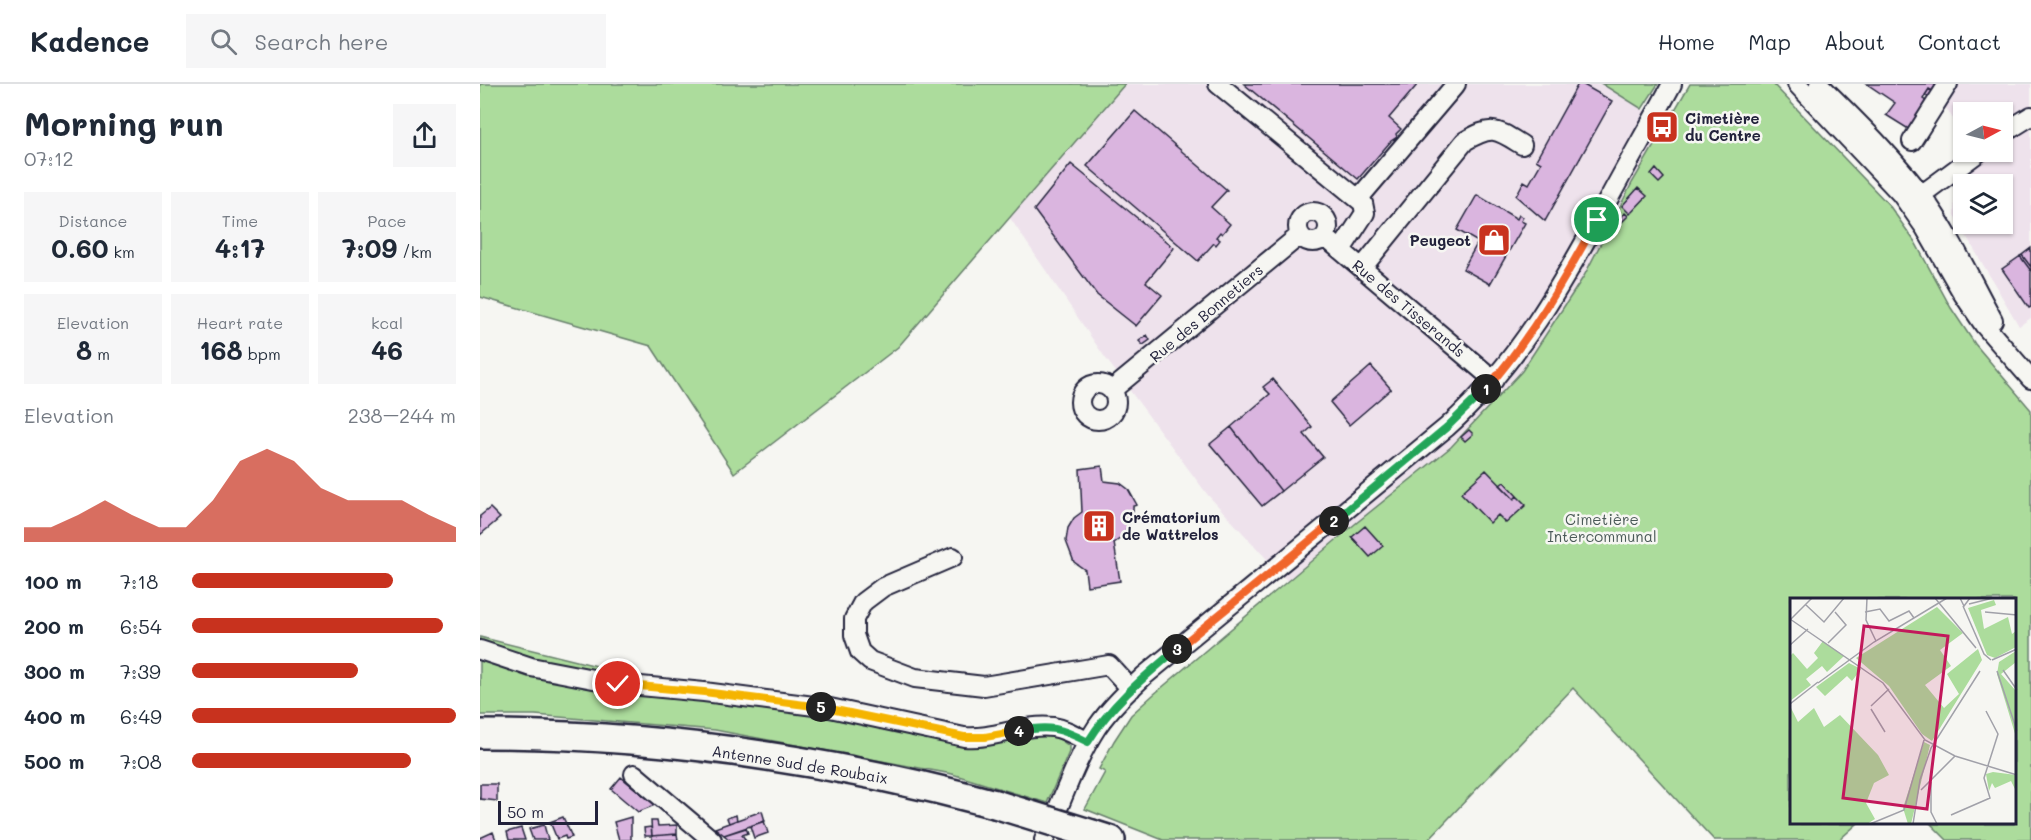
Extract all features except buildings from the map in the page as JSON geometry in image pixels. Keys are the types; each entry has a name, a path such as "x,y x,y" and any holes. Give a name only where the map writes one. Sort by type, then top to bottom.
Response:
{"highway":[{"name":"Antenne Sud de Roubaix","path":"480,734 603,738 760,755 885,777 995,804 1102,837"}],"street":[{"path":"1218,84 1363,202 1365,213 1341,250"},
{"path":"1359,198 1456,84"},
{"path":"1044,840 1088,742 1109,711 1131,688 1435,438 1466,410 1511,360 1558,291 1672,84"},
{"path":"1797,84 1915,200 1946,234 1994,323 2031,378"},
{"path":"1819,84 1898,165 1915,200"},
{"path":"1912,141 1948,84"},
{"path":"2013,127 2031,116"},
{"path":"1362,268 1466,141 1482,131 1498,130 1522,145"},
{"path":"1915,200 1966,162"},
{"path":"1306,213 1321,214 1325,217 1329,227 1325,237 1312,243 1300,235 1299,220 1306,213"},
{"name":"Rue des Bonnetiers","path":"1112,390 1300,235"},
{"name":"Rue des Tisserands","path":"1325,237 1494,380"},
{"path":"953,557 883,587 863,602 854,619 854,635 860,652 870,661 915,678 984,686 1109,664 1131,688"},
{"path":"480,650 531,667 618,684 830,708 964,737 985,737 1047,727 1063,729 1088,742"},
{"path":"634,774 712,840"}],"shaded area":[{"path":"1125,84 1602,84 1642,109 1663,131 1632,183 1584,276 1522,371 1451,447 1287,581 1207,494 1104,356 1010,218"},
{"path":"1955,84 2031,84 2031,318 2019,326 1965,234 2013,234 2013,174 1953,175 1944,164 1953,157 1953,162 2013,162 2013,102 1953,102 1953,118 1943,104"}],"green space":[{"path":"480,84 1125,84 898,347 734,473 651,346 480,297"},
{"path":"1602,84 1658,84 1642,109"},
{"name":"Cimetière Intercommunal","path":"1690,84 1773,84 1889,205 1915,242 1951,308 1975,344 2031,410 2031,840 1947,840 1932,825 2016,825 2016,598 1790,598 1790,825 1856,825 1839,840 1714,840 1573,688 1428,840 1163,840 1085,809 1105,772 1099,769 1131,715 1355,524 1451,447 1522,371 1584,276 1632,183"},
{"path":"480,637 729,702 813,714 982,747 1042,733 1055,736 1069,746 1069,752 1047,803 952,774 715,730 535,715 480,715"}],"place":[{"name":"Cimetière du Centre","path":"1662,127"},
{"name":"Peugeot","path":"1494,240"},
{"name":"Crématorium de Wattrelos","path":"1099,526"}],"route":[{"path":"618,684 830,708 974,738 1041,727 1055,727 1088,742 1109,711 1144,676 1435,438 1475,401 1511,360 1540,318 1563,283 1597,220"}]}
